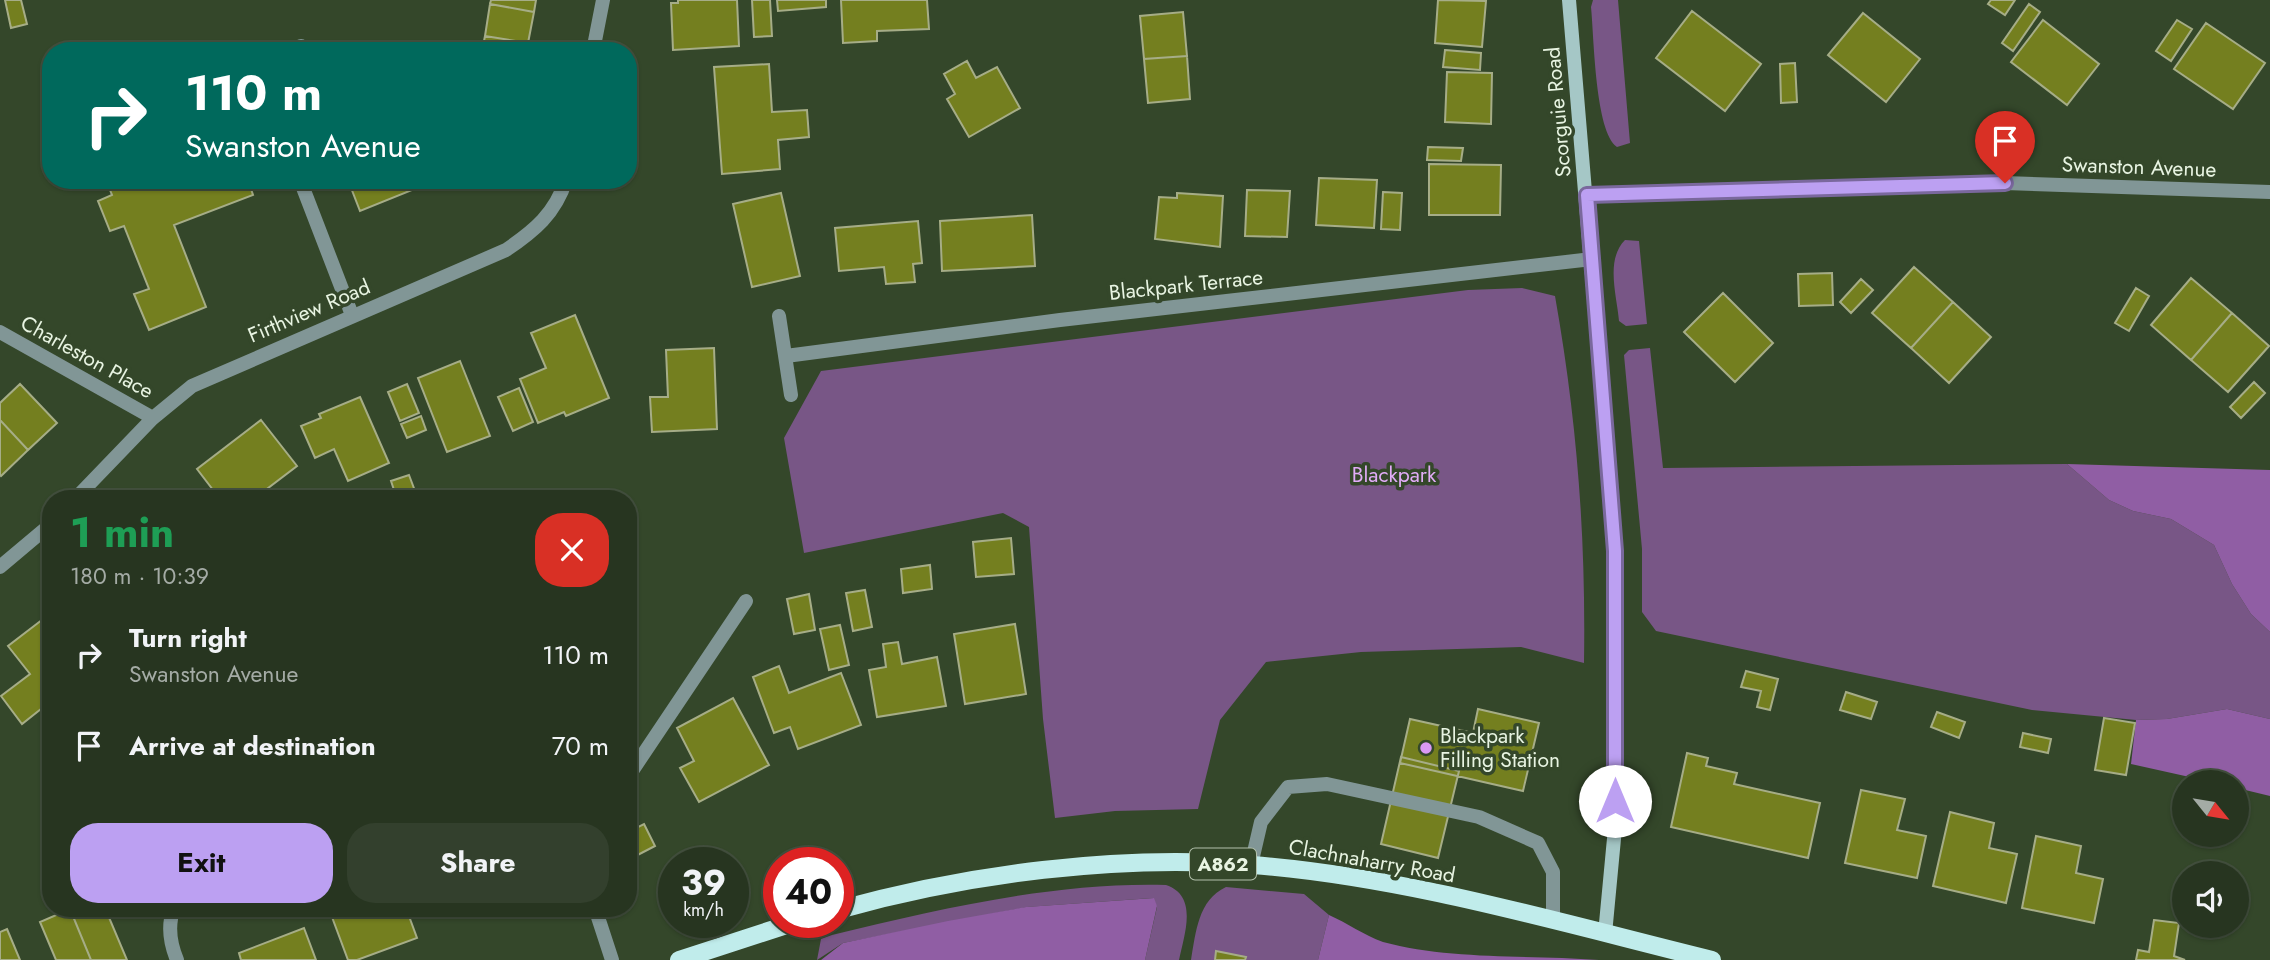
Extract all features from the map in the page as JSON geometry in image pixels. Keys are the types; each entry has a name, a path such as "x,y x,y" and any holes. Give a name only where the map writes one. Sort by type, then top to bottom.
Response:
{"main road":[{"name":"Clachnaharry Road","path":"854,906 937,887 1049,871 1166,862 1251,865 1375,882 1605,934"},
{"path":"679,960 763,933"},
{"name":"A862","path":"1605,934 1712,960"}],"street":[{"path":"595,42 603,0"},
{"name":"Scorguie Road","path":"1569,0 1615,551 1615,828 1605,934"},
{"name":"Swanston Avenue","path":"1587,195 2005,183 2270,192"},
{"path":"303,189 352,315"},
{"name":"Firthview Road","path":"84,490 153,418 192,386 506,250 538,228 559,200 563,189"},
{"name":"Blackpark Terrace","path":"786,356 1060,320 1592,259"},
{"path":"779,316 790,394"},
{"name":"Charleston Place","path":"0,332 153,418"},
{"path":"0,567 42,532"},
{"path":"637,764 746,601"},
{"path":"1251,865 1261,822 1288,787 1328,784 1479,817 1538,843 1553,872 1553,922"},
{"path":"170,917 172,948 177,960"},
{"path":"598,917 612,960"}],"green space":[{"path":"1593,0 1618,0 1630,143 1617,147 1604,123 1600,104 1591,7"},
{"path":"1625,240 1639,241 1647,324 1626,326 1619,321 1614,268 1615,258"},
{"name":"Blackpark","path":"1522,288 1555,296 1563,342 1582,524 1584,663 1521,647 1361,652 1266,662 1220,720 1198,809 1115,811 1055,818 1043,719 1029,527 1003,513 804,553 784,438 821,371 1468,290"},
{"path":"1650,348 1663,468 2067,464 2109,500 2133,511 2171,519 2214,545 2232,584 2251,614 2270,632 2270,719 2227,709 2167,719 2136,720 2032,710 1656,631 1642,612 1642,549 1624,355 1629,350"},
{"path":"1124,885 1166,885 1176,890 1183,898 1187,917 1179,960 1145,960 1157,907 1153,898 1027,907 843,943 817,960 821,939 854,938 854,930 998,899"},
{"path":"1226,887 1304,894 1329,915 1318,960 1191,960 1204,908 1209,900"}],"shaded area":[{"path":"2067,464 2270,470 2270,632 2251,614 2232,584 2214,545 2171,519 2133,511 2109,500"},
{"path":"2227,709 2270,719 2270,796 2249,791 2249,770 2172,770 2172,773 2131,764 2136,720 2167,719"},
{"path":"1154,898 1157,906 1145,960 821,960 843,943 948,921 1026,907"},
{"path":"1329,915 1383,942 1408,948 1462,954 1599,960 1318,960"}],"building":[{"path":"5,0 21,0 27,24 11,28"},
{"path":"491,0 536,0 534,12 490,4"},
{"path":"678,0 737,0 739,46 673,50 671,3 678,3"},
{"path":"752,0 770,0 772,36 754,37"},
{"path":"777,0 826,0 826,7 778,11"},
{"path":"841,0 927,0 929,29 877,31 877,41 843,43"},
{"path":"1438,0 1486,1 1482,47 1435,43"},
{"path":"1991,0 2015,0 2005,15 1988,4"},
{"path":"490,4 534,12 528,42 485,36"},
{"path":"2029,4 2040,12 2013,51 2002,43"},
{"path":"1692,11 1761,64 1725,111 1656,58"},
{"path":"1183,12 1187,56 1144,59 1140,16"},
{"path":"1863,13 1920,59 1886,102 1828,55"},
{"path":"2043,20 2099,64 2067,105 2011,62"},
{"path":"2177,20 2192,29 2171,61 2156,51"},
{"path":"2206,23 2265,63 2233,109 2174,69"},
{"path":"485,36 522,42 484,42"},
{"path":"1445,50 1481,53 1480,70 1443,67"},
{"path":"1187,56 1190,99 1148,103 1144,59"},
{"path":"967,61 976,78 997,67 1020,108 969,137 947,99 955,94 944,74"},
{"path":"1795,63 1797,102 1781,103 1780,64"},
{"path":"769,64 772,112 807,110 809,137 778,140 780,169 722,174 714,67"},
{"path":"1447,72 1492,73 1491,124 1445,122"},
{"path":"1428,147 1463,148 1461,161 1427,160"},
{"path":"1429,164 1501,165 1500,215 1429,215"},
{"path":"1319,178 1377,180 1374,228 1316,225"},
{"path":"110,189 251,189 253,195 174,225 206,307 149,330 134,294 149,289 124,226 110,231 98,201 112,195"},
{"path":"351,189 415,189 360,211"},
{"path":"1247,190 1290,191 1287,237 1245,236"},
{"path":"1383,192 1402,193 1400,230 1381,229"},
{"path":"781,193 800,276 752,287 733,204"},
{"path":"1177,193 1223,196 1220,247 1155,239 1159,197 1177,198"},
{"path":"1032,215 1035,266 942,271 940,221"},
{"path":"918,221 922,263 913,264 915,282 886,284 884,267 839,271 835,228"},
{"path":"1914,267 1953,302 1911,348 1872,313"},
{"path":"1832,273 1833,305 1799,306 1798,274"},
{"path":"2191,278 2232,313 2191,360 2151,325"},
{"path":"1861,279 1873,290 1851,313 1840,302"},
{"path":"2136,288 2149,296 2129,331 2115,323"},
{"path":"1723,293 1773,343 1735,382 1684,332"},
{"path":"1953,302 1991,337 1949,383 1911,348"},
{"path":"2232,313 2269,346 2228,392 2191,360"},
{"path":"575,315 609,398 566,416 564,412 538,423 520,379 546,368 531,333"},
{"path":"714,348 717,429 652,432 650,397 668,397 666,350"},
{"path":"460,361 490,436 447,452 418,378"},
{"path":"2254,382 2265,393 2241,418 2230,407"},
{"path":"20,384 57,423 28,450 0,420 0,403"},
{"path":"407,384 419,413 400,421 388,392"},
{"path":"519,388 533,422 513,431 498,397"},
{"path":"360,397 389,463 348,481 334,449 315,458 301,426 321,418 319,414"},
{"path":"421,416 426,430 407,438 401,424"},
{"path":"0,420 28,450 1,476 0,475"},
{"path":"261,420 297,466 266,490 213,490 197,469"},
{"path":"409,475 415,490 394,490 391,481"},
{"path":"1011,538 1014,574 976,577 973,542"},
{"path":"930,565 932,589 903,593 901,569"},
{"path":"865,590 872,627 853,631 846,593"},
{"path":"809,594 815,630 794,634 787,599"},
{"path":"42,620 42,708 22,724 1,696 30,674 8,646"},
{"path":"1015,624 1026,694 965,704 954,634"},
{"path":"840,625 849,665 829,670 820,629"},
{"path":"898,642 902,664 937,657 946,706 877,717 869,670 886,667 883,644"},
{"path":"779,666 789,693 841,673 861,725 798,749 790,727 774,733 753,677"},
{"path":"1746,671 1778,679 1770,710 1757,707 1761,691 1741,687"},
{"path":"1846,692 1877,702 1871,719 1840,710"},
{"path":"733,698 769,765 699,802 680,768 694,761 677,728"},
{"path":"1478,709 1539,723 1523,791 1400,763 1410,719 1473,733"},
{"path":"1937,712 1965,722 1959,738 1931,727"},
{"path":"2104,718 2135,723 2126,775 2095,770"},
{"path":"2023,733 2051,739 2048,753 2020,747"},
{"path":"1687,753 1708,758 1706,766 1737,773 1734,784 1820,803 1808,858 1671,827"},
{"path":"1401,757 1459,771 1438,858 1381,844"},
{"path":"1861,790 1905,799 1897,830 1926,836 1917,878 1845,863"},
{"path":"1950,812 1994,823 1989,848 2017,854 2006,903 1933,886"},
{"path":"644,824 655,846 637,855 637,828"},
{"path":"2036,836 2081,846 2076,873 2103,879 2094,923 2022,908"},
{"path":"52,917 73,917 91,960 56,960 40,922"},
{"path":"73,917 109,917 127,960 91,960"},
{"path":"332,917 409,917 417,938 357,960 348,960"},
{"path":"2154,920 2172,922 2172,938 2177,938 2174,956 2185,960 2136,960 2138,950 2149,952"},
{"path":"304,928 316,960 241,960 239,953"},
{"path":"7,929 20,960 0,960 0,932"},
{"path":"1216,951 1246,957 1245,960 1215,960"}],"place":[{"name":"Blackpark Filling Station","path":"1426,748"}],"route":[{"path":"1615,801 1615,551 1587,195 2005,183"}]}
